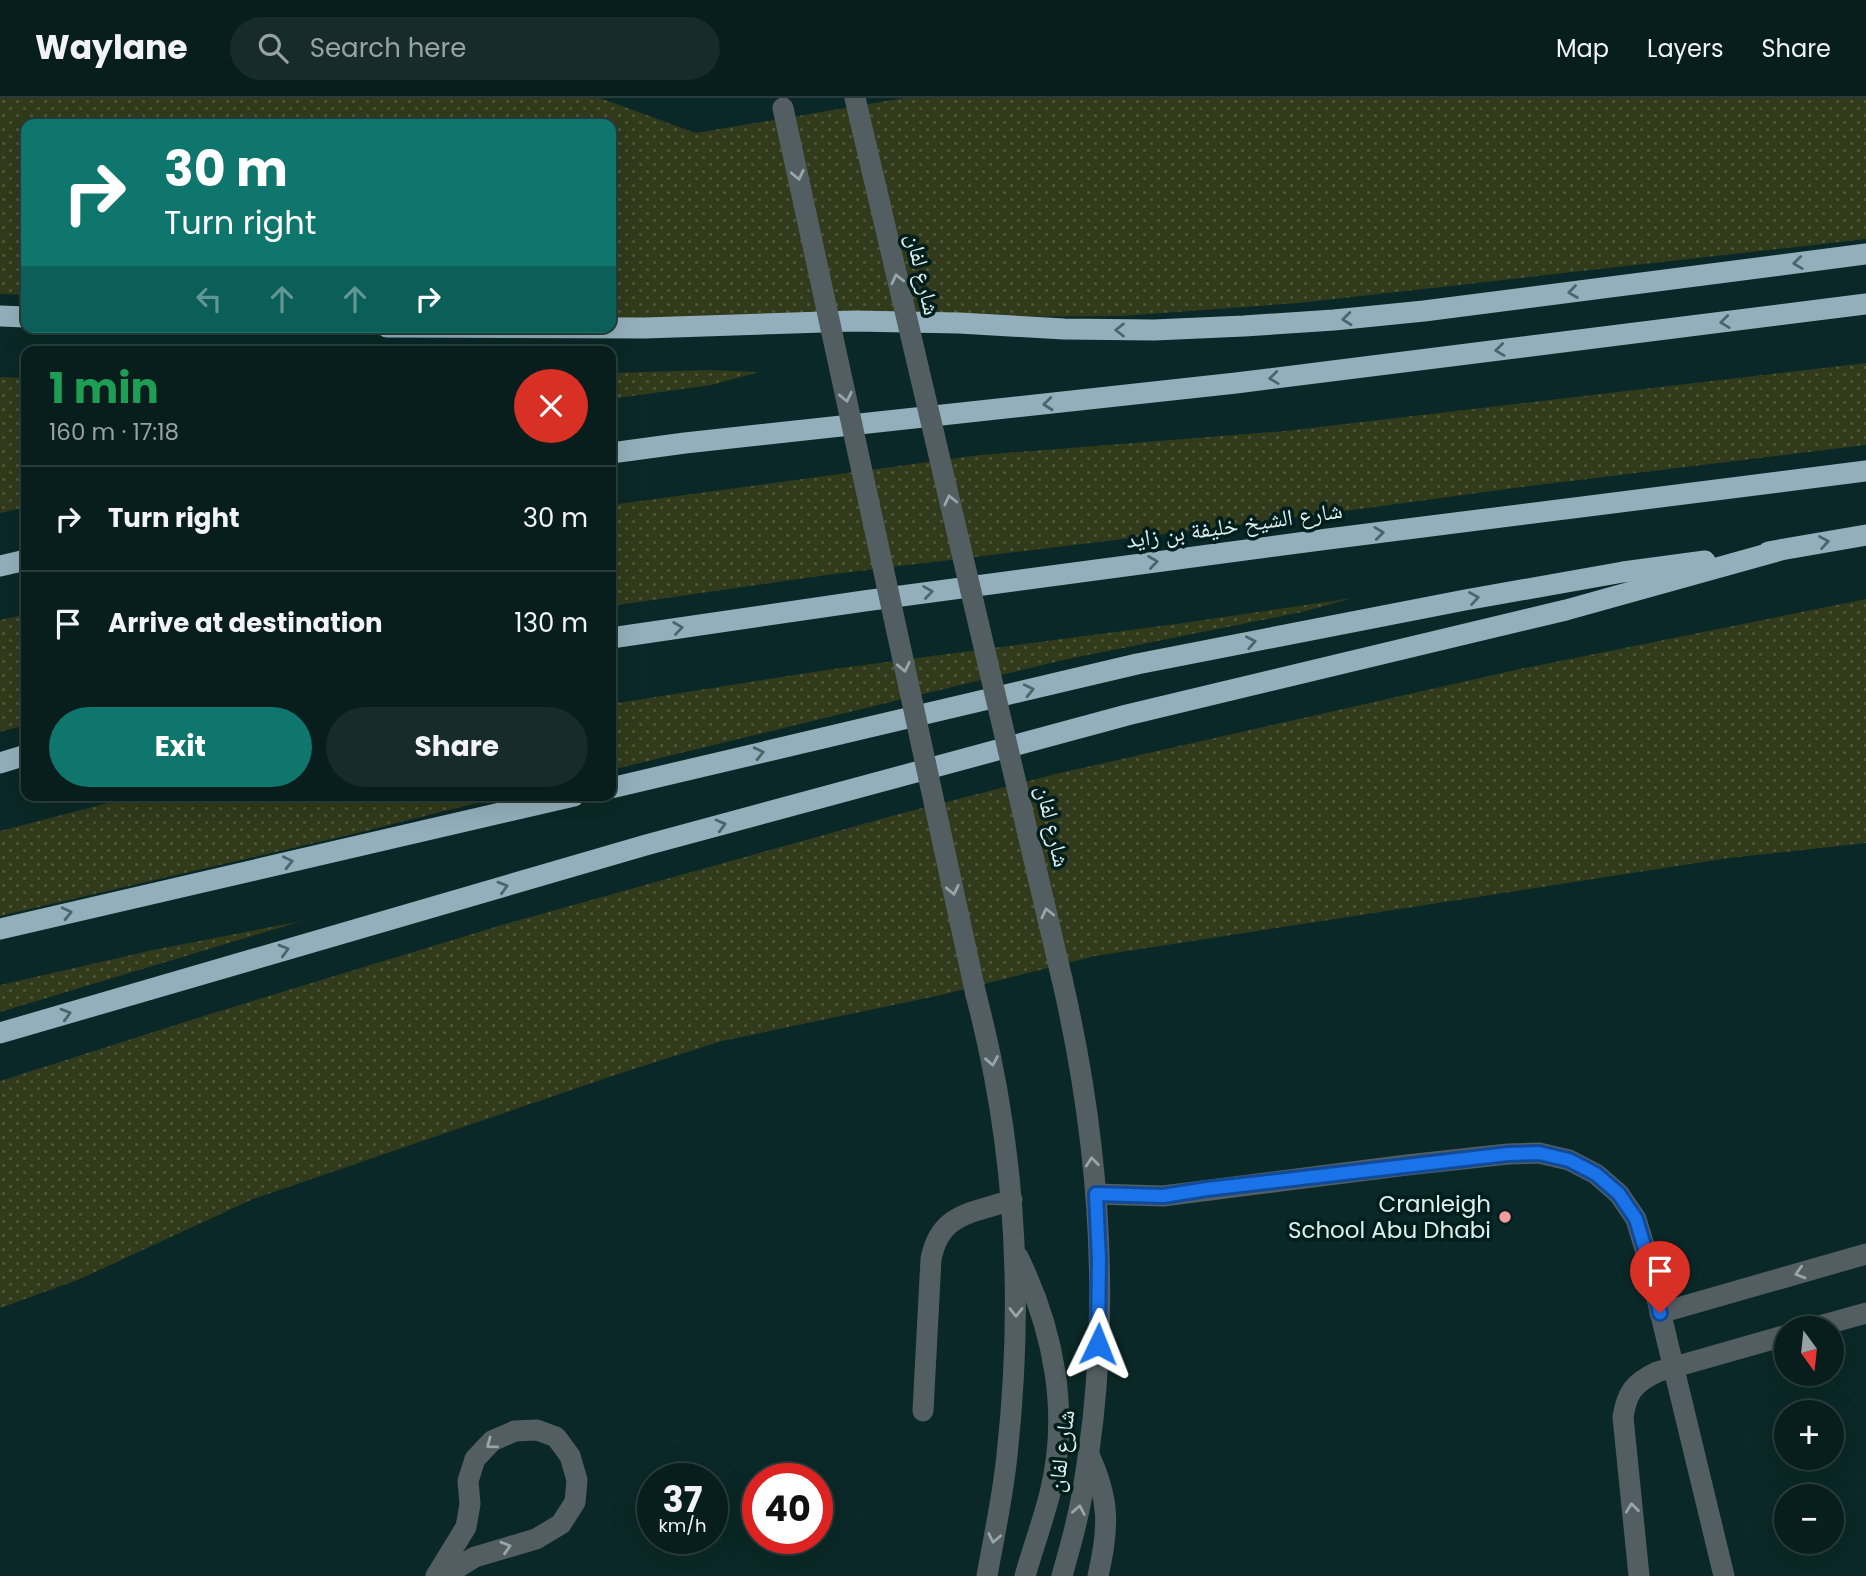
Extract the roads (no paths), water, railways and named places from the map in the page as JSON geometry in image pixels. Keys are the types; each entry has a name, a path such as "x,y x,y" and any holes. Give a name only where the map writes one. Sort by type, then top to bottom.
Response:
{"highway":[{"path":"616,328 854,321 1064,329 1154,330 1244,326 1424,311 1866,254"},
{"path":"616,452 1236,383 1866,304"},
{"path":"0,316 21,317"},
{"name":"شارع الشيخ خليفة بن زايد","path":"616,637 891,597 1866,471"},
{"path":"616,787 1137,664 1623,572 1866,535"},
{"path":"0,1033 646,845 1127,715 1566,610 1781,550"},
{"path":"0,566 21,561"},
{"path":"0,763 21,757"},
{"path":"0,929 553,801"}],"street":[{"name":"شارع لفان","path":"855,98 1062,979 1078,1050 1088,1115 1096,1194 1099,1323 1096,1387 1077,1518 1062,1576"},
{"path":"784,101 976,995 990,1048 1002,1115 1016,1252 1017,1321 1007,1458 987,1576"},
{"path":"1096,1194 1163,1196 1508,1154 1539,1153 1569,1160 1596,1174 1619,1194 1636,1219 1724,1576"},
{"path":"923,1411 934,1245 950,1222 962,1215 1012,1200"},
{"path":"1016,1252 1043,1317 1052,1352 1058,1421 1050,1492 1025,1576"},
{"path":"1660,1313 1866,1254"},
{"path":"1844,1319 1866,1313"},
{"path":"1639,1576 1623,1417 1632,1389 1643,1379 1673,1367 1774,1339"},
{"path":"436,1576 466,1527 470,1504 468,1481 475,1459 492,1441 515,1431 537,1430 556,1437 570,1456 577,1480 575,1502 561,1524 536,1539 475,1558 444,1576"},
{"path":"1088,1455 1097,1473 1106,1513 1106,1534 1098,1576"}],"place":[{"name":"Cranleigh School Abu Dhabi","path":"1505,1217"}]}
